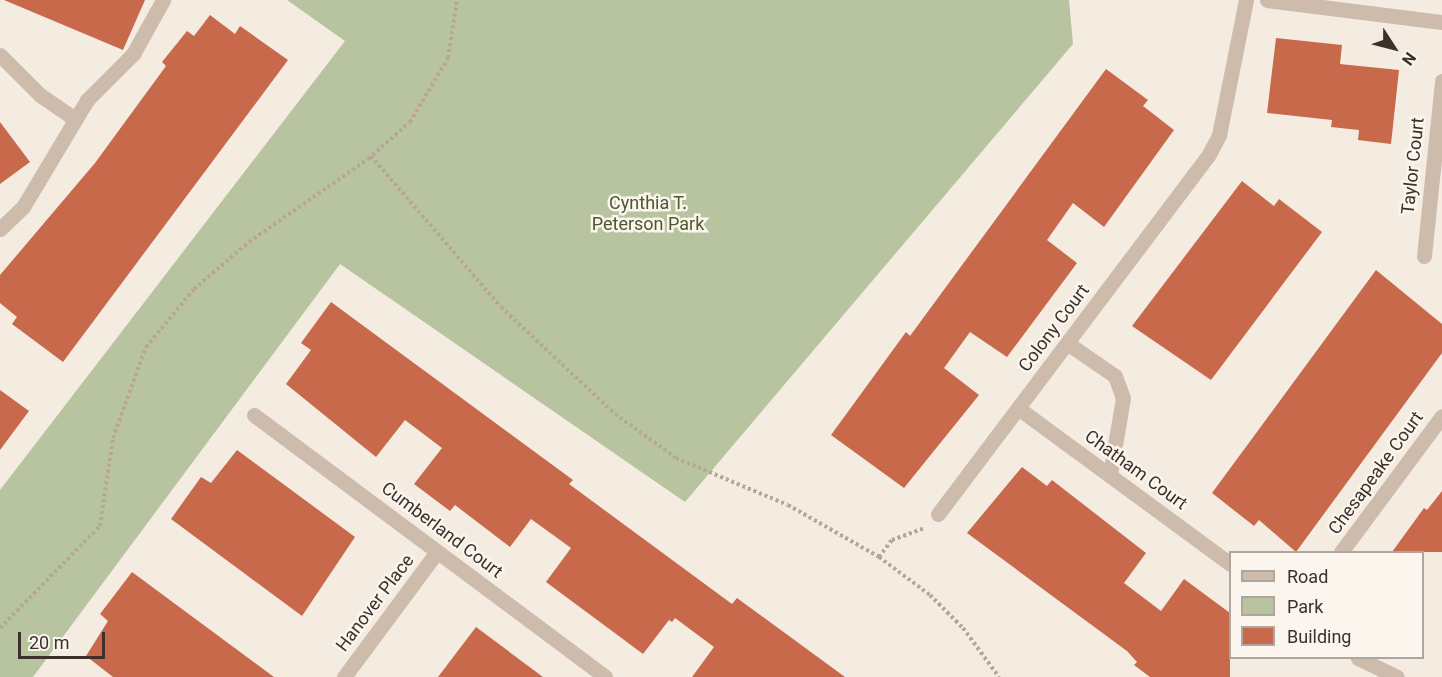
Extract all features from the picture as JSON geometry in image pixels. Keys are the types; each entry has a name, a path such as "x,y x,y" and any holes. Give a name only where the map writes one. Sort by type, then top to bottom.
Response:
{"street":[{"path":"0,229 23,207 87,100 134,54 163,0"},
{"name":"Colony Court","path":"938,514 1200,164 1219,135 1246,0"},
{"path":"1267,0 1442,22"},
{"path":"0,55 40,95 75,119"},
{"name":"Taylor Court","path":"1424,256 1442,81"},
{"path":"1066,343 1114,376 1123,398 1110,475"},
{"name":"Chatham Court","path":"1018,408 1229,563"},
{"name":"Cumberland Court","path":"254,415 605,677"},
{"name":"Chesapeake Court","path":"1342,551 1442,416"},
{"name":"Hanover Place","path":"344,677 437,552"},
{"path":"1362,659 1398,677"}],"path":[{"path":"0,628 56,576 100,526 113,438 146,347 194,289 241,249 371,156 410,122 448,58 457,0"},
{"path":"371,156 501,307 567,373 638,432 676,458 788,505 879,557 930,595 963,628 999,677"},
{"path":"879,557 892,540 919,532 938,514"}],"green space":[{"name":"Cynthia T. Peterson Park","path":"287,0 1069,0 1073,44 685,502 340,264 33,677 0,677 0,490 345,41"}],"building":[{"path":"4,0 145,0 123,50"},
{"path":"210,15 235,34 240,26 288,60 63,362 12,324 17,317 0,303 0,275 95,163 166,66 162,62 187,31 194,36"},
{"path":"1276,38 1342,45 1340,64 1399,70 1391,144 1358,140 1359,130 1331,127 1332,120 1267,113"},
{"path":"1106,69 1148,100 1143,106 1174,130 1104,227 1073,203 1047,240 1077,263 1007,357 970,332 944,368 979,395 904,488 831,435 906,332 910,336"},
{"path":"0,122 30,162 0,184"},
{"path":"1242,181 1274,206 1279,199 1322,232 1211,380 1132,326"},
{"path":"1376,270 1442,324 1442,353 1297,551 1259,520 1254,526 1212,493"},
{"path":"331,302 573,480 569,484 732,604 737,598 845,677 692,677 714,647 675,618 672,622 669,620 643,654 546,582 571,548 531,519 510,547 455,505 450,511 414,484 442,448 405,420 376,457 286,384 311,350 301,343"},
{"path":"0,390 29,411 0,450"},
{"path":"237,450 355,537 302,616 171,519 201,477 211,483"},
{"path":"1022,467 1047,486 1052,480 1146,553 1124,583 1161,611 1184,579 1229,612 1230,677 1150,677 1134,665 1137,662 1127,651 967,533"},
{"path":"1442,491 1442,552 1393,551 1424,508 1427,510"},
{"path":"132,572 274,677 113,677 86,656 108,621 100,614"},
{"path":"476,627 543,677 438,677"}]}
